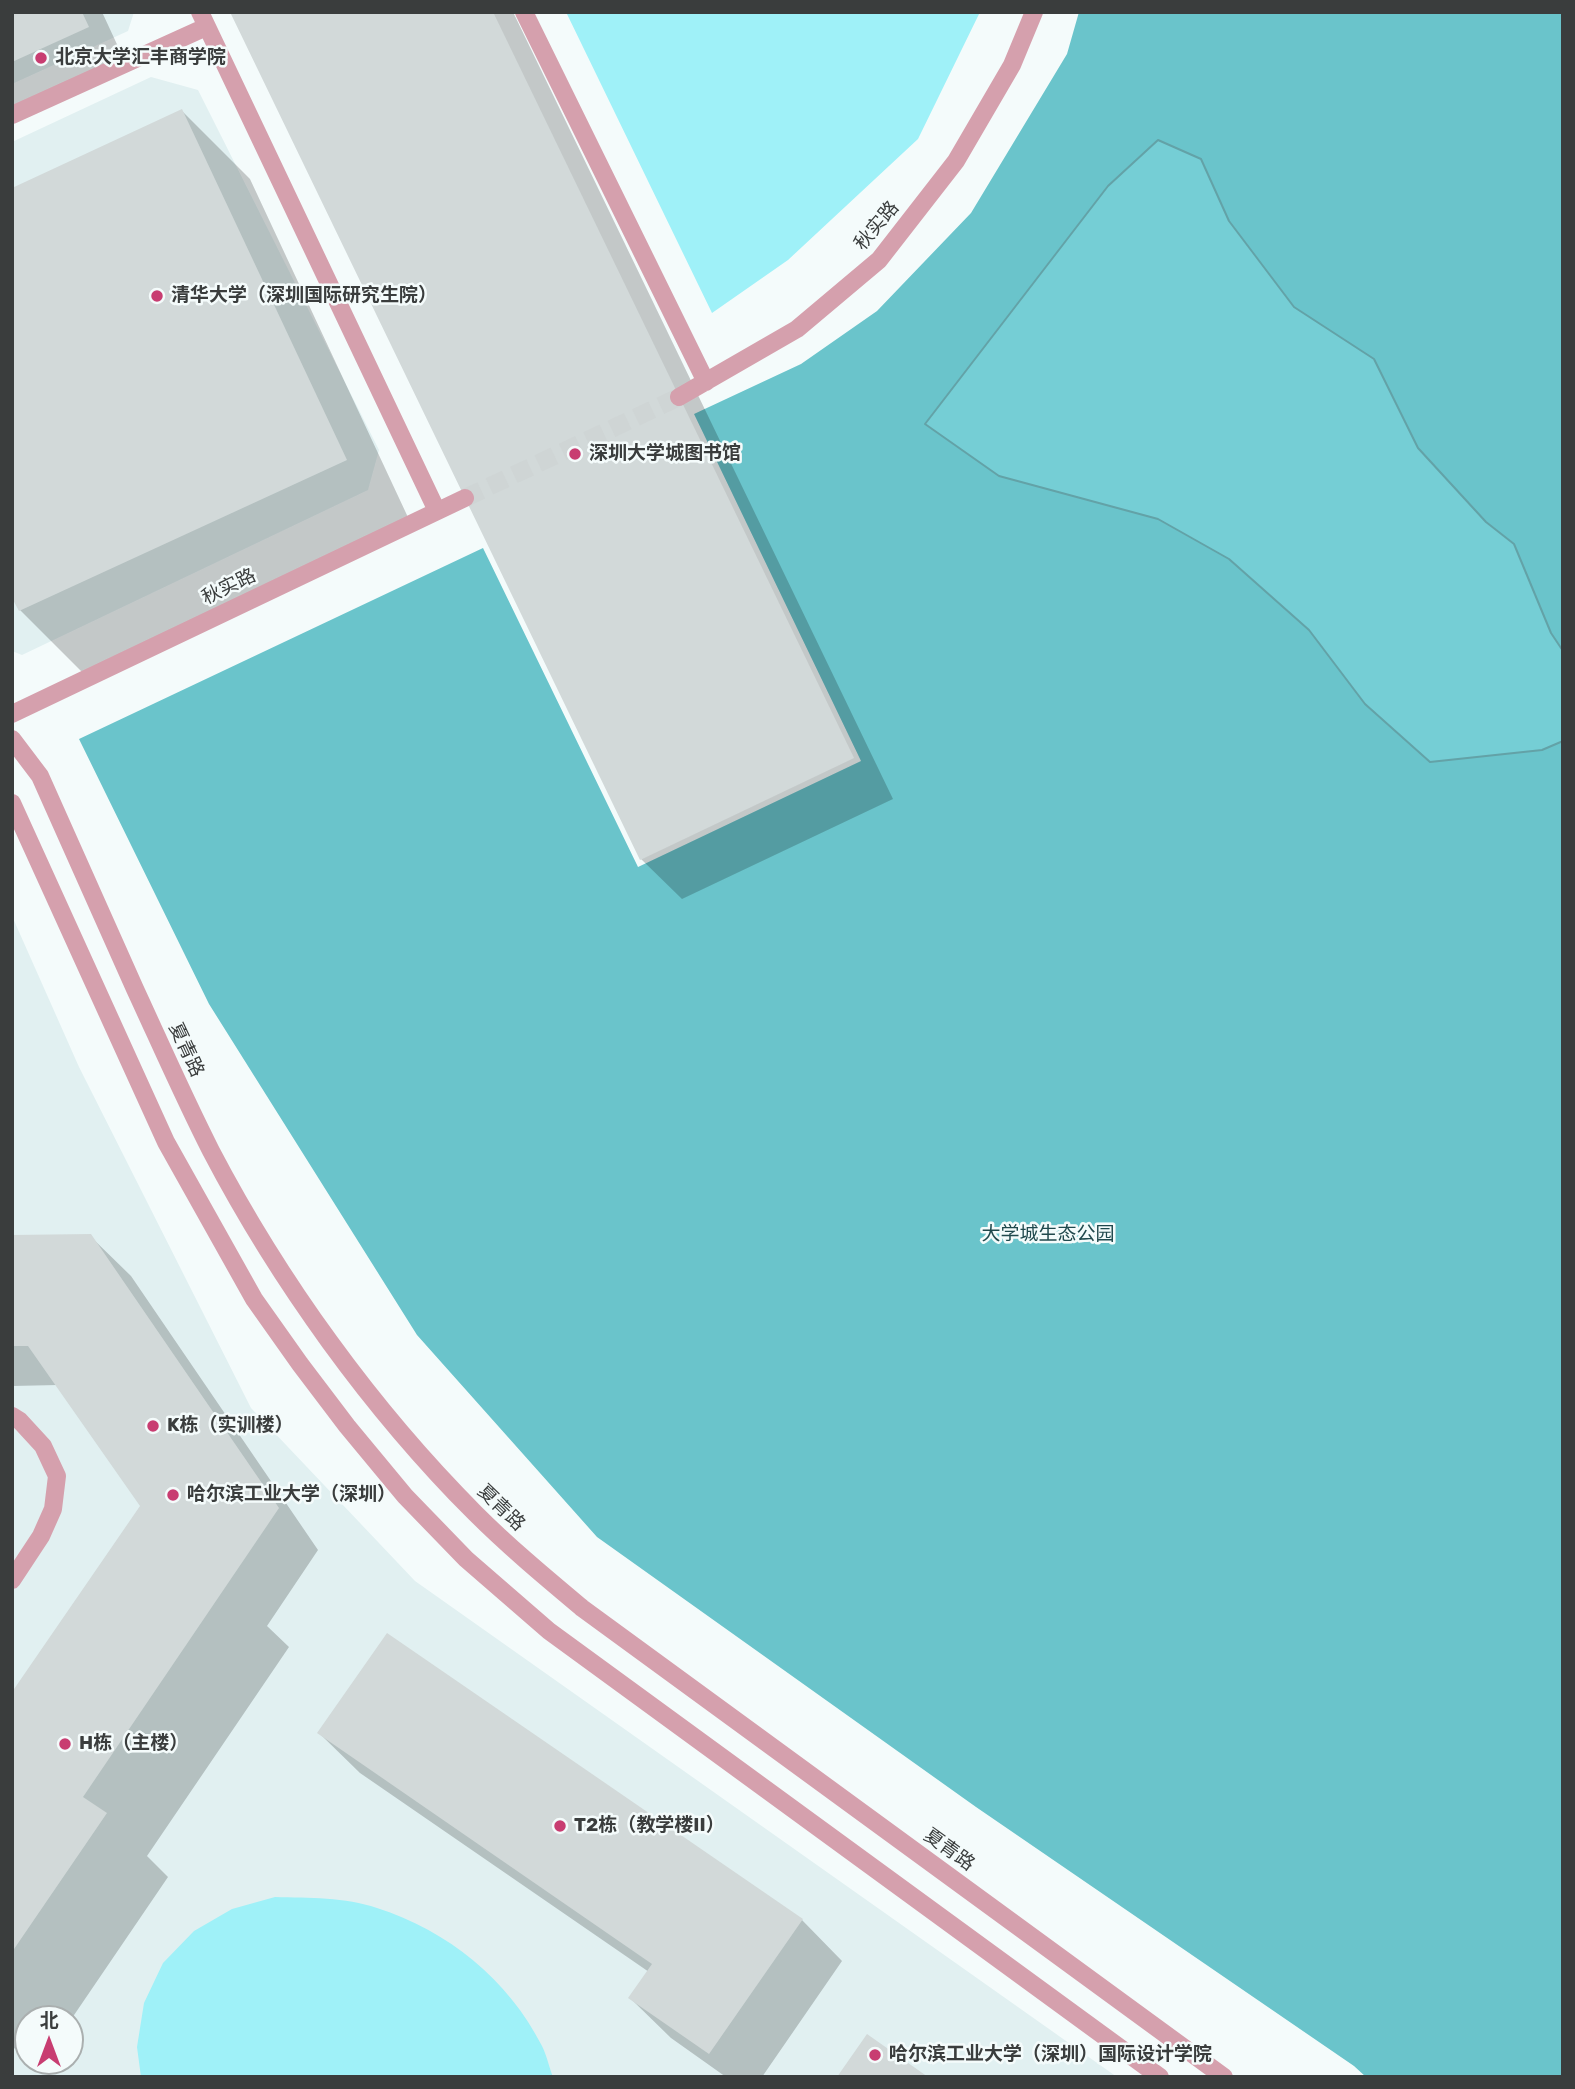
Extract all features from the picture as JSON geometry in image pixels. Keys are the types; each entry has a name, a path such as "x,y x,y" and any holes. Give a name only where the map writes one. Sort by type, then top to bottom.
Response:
{"street":[{"path":"524,12 706,382"},
{"name":"秋实路","path":"679,397 797,329 879,260 956,161 1012,65 1034,12"},
{"path":"12,115 203,20 437,511"},
{"name":"秋实路","path":"12,713 465,498"},
{"name":"夏青路","path":"12,739 40,776 174,1076 248,1218 336,1349 422,1457 504,1541 582,1608 1224,2077"},
{"path":"12,803 166,1142 206,1217 254,1299 299,1364 405,1496 466,1559 549,1631 1160,2077"},
{"path":"12,1416 43,1446 57,1476 53,1509 41,1536 12,1580"}],"shaded area":[{"name":"北京大学汇丰商学院","path":"12,12 134,12 128,31 12,84"},
{"path":"566,12 980,12 918,139 788,260 712,313"},
{"name":"清华大学（深圳国际研究生院）","path":"151,77 198,90 379,450 368,490 22,655 12,651 12,142"},
{"path":"1158,140 1201,159 1229,221 1294,307 1374,359 1418,448 1486,522 1514,544 1551,633 1563,651 1563,741 1542,750 1430,762 1365,704 1309,630 1229,559 1158,519 999,476 925,424 1108,186"},
{"name":"哈尔滨工业大学（深圳）","path":"12,916 79,1067 251,1408 415,1581 1117,2077 12,2077"},
{"path":"275,1897 365,1904 403,1918 451,1944 473,1960 512,1999 542,2046 553,2077 141,2077 137,2047 144,2003 163,1963 194,1931 232,1909"}],"green space":[{"name":"大学城生态公园","path":"1079,12 1563,12 1563,651 1551,633 1514,544 1486,522 1418,448 1374,359 1294,307 1229,221 1201,159 1158,140 1108,186 925,424 999,476 1158,519 1229,559 1309,630 1365,704 1430,762 1542,750 1563,741 1563,2077 1366,2077 1354,2066 976,1807 597,1537 417,1335 209,1004 79,739 483,548 638,867 861,761 694,414 801,364 877,311 971,213 1067,54"}],"building":[{"path":"12,12 82,12 89,27 12,62"},
{"name":"深圳大学城图书馆","path":"230,12 493,12 854,758 640,860"},
{"name":"清华大学（深圳国际研究生院）","path":"182,109 347,460 19,611 12,598 12,188"},
{"path":"91,1234 279,1508 83,1797 107,1813 12,1952 12,1692 140,1506 28,1346 12,1346 12,1235"},
{"name":"T2栋（教学楼II）","path":"387,1633 803,1919 709,2054 628,1998 652,1964 317,1733"},
{"name":"哈尔滨工业大学（深圳）国际设计学院","path":"867,2034 928,2077 837,2077"}],"tunnel":[{"path":"465,498 679,397"}],"place":[{"name":"北京大学汇丰商学院","path":"41,58"},
{"name":"清华大学（深圳国际研究生院）","path":"157,296"},
{"name":"深圳大学城图书馆","path":"575,454"},
{"name":"K栋（实训楼）","path":"153,1426"},
{"name":"哈尔滨工业大学（深圳）","path":"173,1495"},
{"name":"H栋（主楼）","path":"65,1744"},
{"name":"T2栋（教学楼II）","path":"560,1826"},
{"name":"哈尔滨工业大学（深圳）国际设计学院","path":"875,2055"}]}
